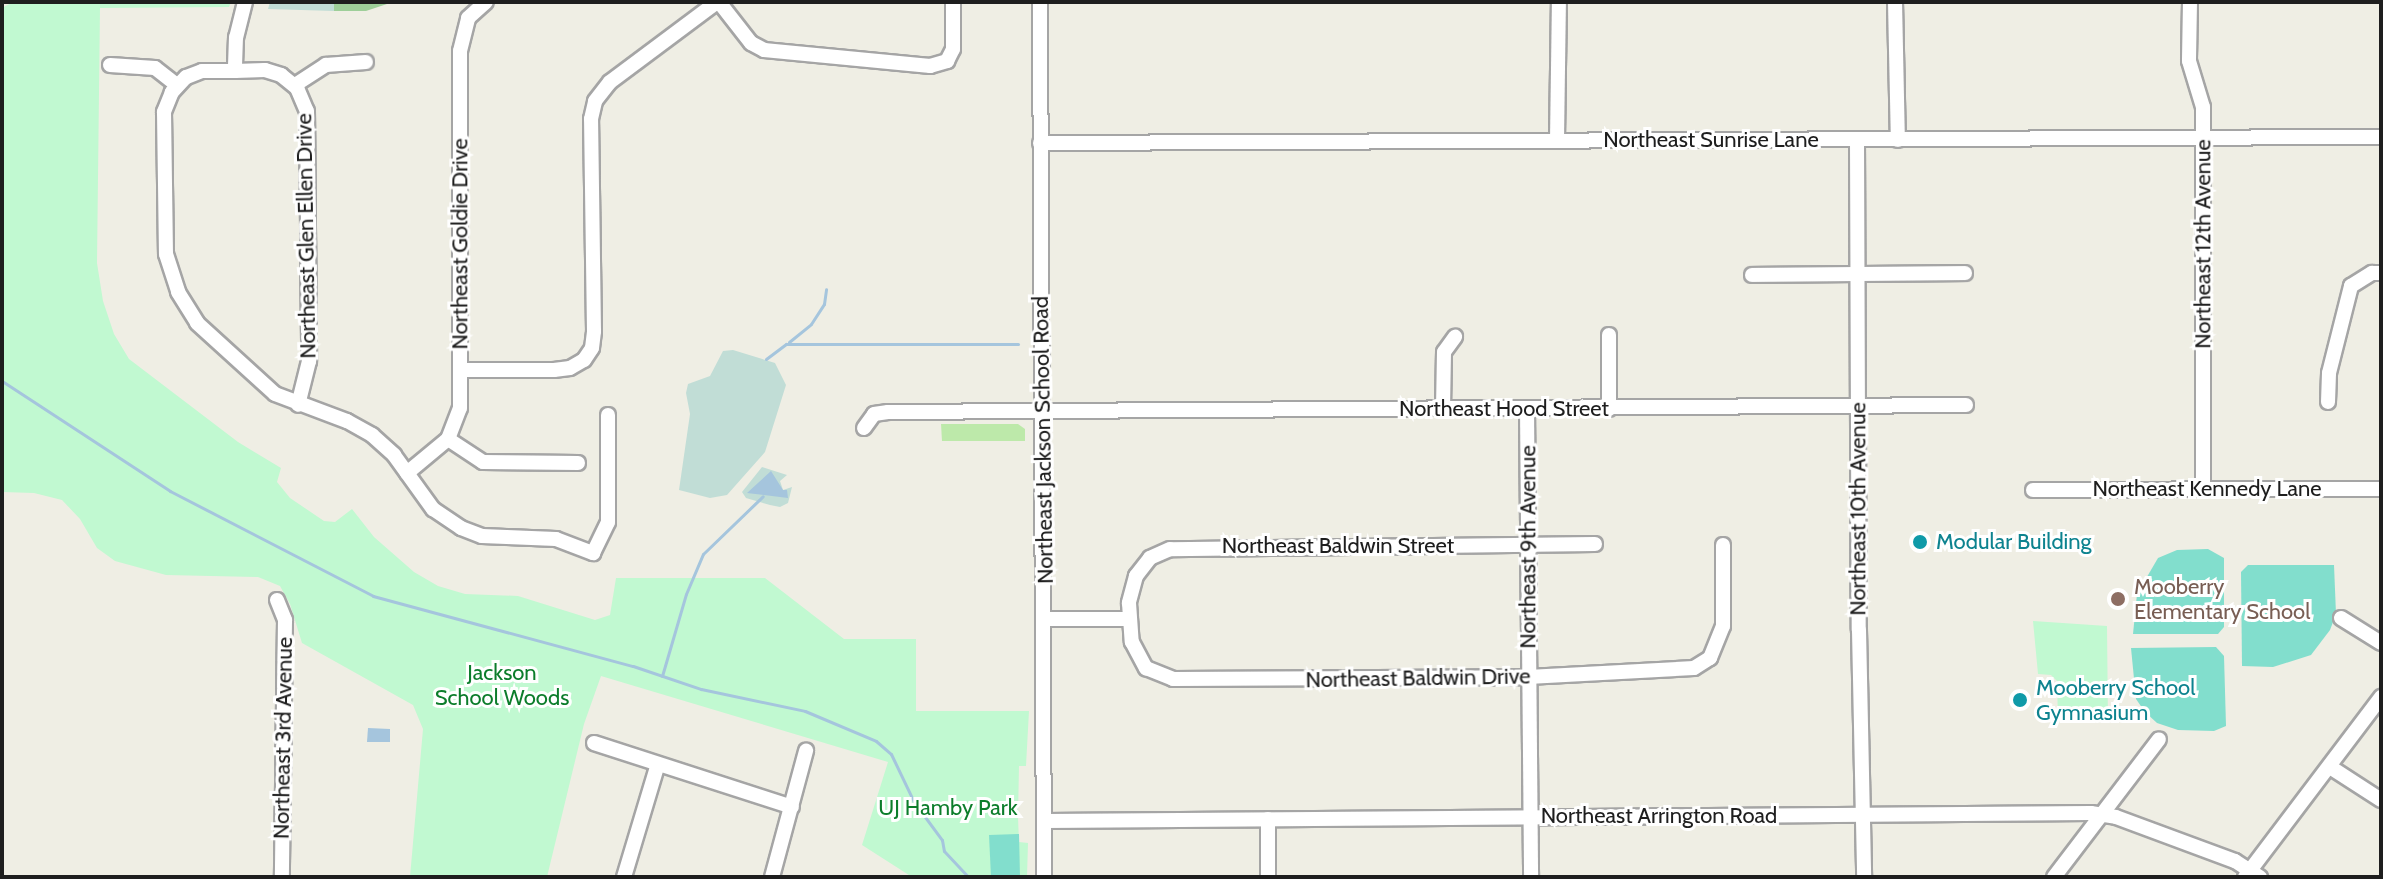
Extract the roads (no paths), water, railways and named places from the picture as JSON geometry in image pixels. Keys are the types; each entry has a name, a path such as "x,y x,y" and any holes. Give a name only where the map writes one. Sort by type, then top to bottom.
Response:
{"street":[{"path":"235,71 236,37 245,2"},
{"name":"Northeast Goldie Drive","path":"448,439 460,408 460,51 468,18 486,2"},
{"path":"460,370 570,368 584,360 592,348 591,119 595,101 610,82 718,2 751,43 764,50 930,66 947,61 953,49 953,2"},
{"name":"Northeast Jackson School Road","path":"1040,2 1044,877"},
{"path":"1557,140 1559,2"},
{"path":"1895,2 1898,140"},
{"name":"Northeast 12th Avenue","path":"2190,2 2189,61 2203,107 2203,489"},
{"path":"295,85 326,65 366,62"},
{"path":"110,65 155,68 177,85 164,112 166,254 175,285 189,313 263,385 298,405 341,418 367,431 389,450 433,509 466,531 493,538 556,539 593,553 608,522 608,415"},
{"name":"Northeast Glen Ellen Drive","path":"177,85 202,71 269,71 295,85 305,103 309,361 298,405"},
{"name":"Northeast Sunrise Lane","path":"1040,143 2381,137"},
{"name":"Northeast 10th Avenue","path":"1857,140 1864,877"},
{"path":"1752,275 1965,273"},
{"path":"2328,402 2332,362 2351,286 2372,273 2381,273"},
{"path":"1609,335 1609,409"},
{"path":"1443,409 1444,352 1455,337"},
{"name":"Northeast Hood Street","path":"864,428 874,414 888,412 1966,405"},
{"name":"Northeast 9th Avenue","path":"1527,409 1531,877"},
{"path":"407,473 448,439 483,462 578,463"},
{"name":"Northeast Kennedy Lane","path":"2033,490 2381,489"},
{"name":"Northeast Baldwin Street","path":"1129,619 1136,576 1150,558 1170,549 1595,544"},
{"name":"Northeast Baldwin Drive","path":"1129,619 1132,642 1139,660 1154,673 1173,679 1528,677 1694,668 1710,658 1723,626 1723,545"},
{"name":"Northeast 3rd Avenue","path":"277,600 285,620 282,877"},
{"path":"2341,618 2381,643"},
{"path":"1044,619 1129,619"},
{"path":"2252,875 2381,697"},
{"path":"2054,877 2159,739"},
{"path":"594,743 792,807"},
{"path":"772,877 806,751"},
{"path":"624,877 658,764"},
{"path":"2330,767 2381,800"},
{"name":"Northeast Arrington Road","path":"1046,821 2102,814 2235,861 2252,875"},
{"path":"1268,819 1268,877"}],"waterway":[{"path":"789,342 811,324 824,304 826,289"},
{"path":"766,359 786,344 1018,344"},
{"path":"2,381 170,491 373,596 633,666 701,689 805,711 876,741 891,754 914,802 942,840 944,851 968,877"},
{"path":"662,676 686,594 703,554 763,496"}],"place":[{"name":"Modular Building","path":"1920,542"},
{"name":"Mooberry Elementary School","path":"2118,599"},
{"name":"Mooberry School Gymnasium","path":"2020,700"}],"park label":[{"name":"Jackson School Woods","path":"502,684"},
{"name":"UJ Hamby Park","path":"948,808"}]}
